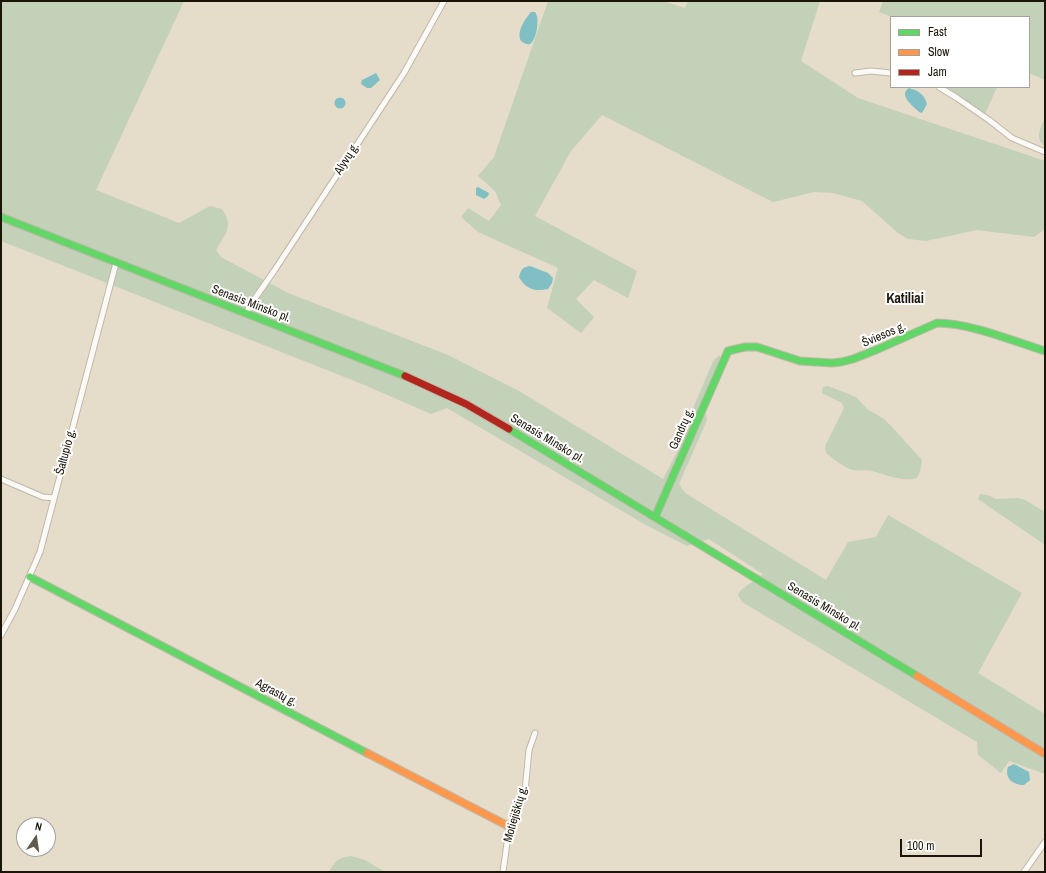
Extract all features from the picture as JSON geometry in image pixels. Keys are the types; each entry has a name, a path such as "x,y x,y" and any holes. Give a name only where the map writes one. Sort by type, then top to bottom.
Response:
{"main road":[{"name":"Senasis Minsko pl.","path":"1,217 392,371 466,404 523,437 1045,754"},
{"name":"Šviesos g.","path":"728,351 745,347 757,347 800,361 821,363 841,362 876,350 936,323 948,323 965,326 1045,351"},
{"name":"Gandrų g.","path":"655,517 728,351"},
{"name":"Agrastų g.","path":"30,577 512,828"}],"street":[{"name":"Alyvų g.","path":"246,314 251,304 404,73 444,1"},
{"path":"855,73 871,71 890,72"},
{"path":"941,88 983,116 1012,138 1045,152"},
{"name":"Šaltupio g.","path":"1,635 16,608 40,552 116,263"},
{"path":"1,479 43,497 54,498"},
{"name":"Motiejiškių g.","path":"503,872 507,843 525,791 528,750 535,733"},
{"path":"1024,872 1045,842"}],"green space":[{"path":"1,1 184,1 96,190 179,223 210,206 222,209 226,215 228,225 227,230 216,250 221,257 288,293 448,355 519,391 663,479 681,444 686,425 713,361 719,355 721,358 704,403 707,420 679,484 685,493 826,580 848,542 876,537 888,515 1022,593 978,673 1045,714 1045,774 1009,761 1001,773 978,755 977,742 742,602 738,595 741,590 763,574 709,539 687,546 646,525 447,408 431,414 362,384 1,241"},
{"path":"548,1 663,1 685,8 688,1 820,1 801,61 858,98 1045,161 1045,229 1034,237 977,230 926,241 908,239 898,233 862,201 833,193 814,192 773,202 602,115 571,151 535,216 637,271 628,298 594,280 576,299 594,317 581,333 547,308 558,268 478,232 461,217 468,208 489,221 501,205 495,191 478,176 494,157"},
{"path":"883,1 1045,1 1045,80 1030,73 1030,16 890,16 879,12"},
{"path":"944,88 997,88 985,114"},
{"path":"1045,117 1045,146 1040,140 1039,133"},
{"path":"828,386 856,397 867,409 884,419 892,427 922,460 920,472 917,478 900,479 869,470 853,470 844,466 827,454 825,449 826,444 844,408 842,403 822,393 823,387"},
{"path":"980,494 988,495 996,499 1018,498 1025,500 1045,512 1045,545 978,499"},
{"path":"351,856 365,860 385,872 329,872 338,860"}],"water":[{"path":"531,12 535,12 537,15 537,28 532,42 528,44 521,41 520,30"},
{"path":"376,73 380,80 371,88 367,88 361,84 362,80"},
{"path":"909,88 923,95 927,104 922,113 913,107 906,97 906,91"},
{"path":"338,98 342,98 344,99 344,107 338,108 335,105 335,101"},
{"path":"478,187 489,193 488,196 484,199 476,195 476,188"},
{"path":"530,266 548,273 553,278 548,289 531,289 522,281 519,277 522,270"},
{"path":"1014,764 1029,772 1030,780 1024,785 1016,784 1008,778 1008,767"}],"traffic: fast":[{"path":"1,217 405,376"},
{"path":"655,517 728,351 745,347 757,347 800,361 832,363 841,362 876,350 937,323 977,329 1045,351"},
{"path":"509,429 917,676"},
{"path":"30,577 367,753"}],"traffic: slow":[{"path":"917,676 1045,754"},
{"path":"367,753 512,828"}],"traffic: jam":[{"path":"405,376 466,404 509,429"}],"district":[{"name":"Katiliai","path":"905,299"}]}
